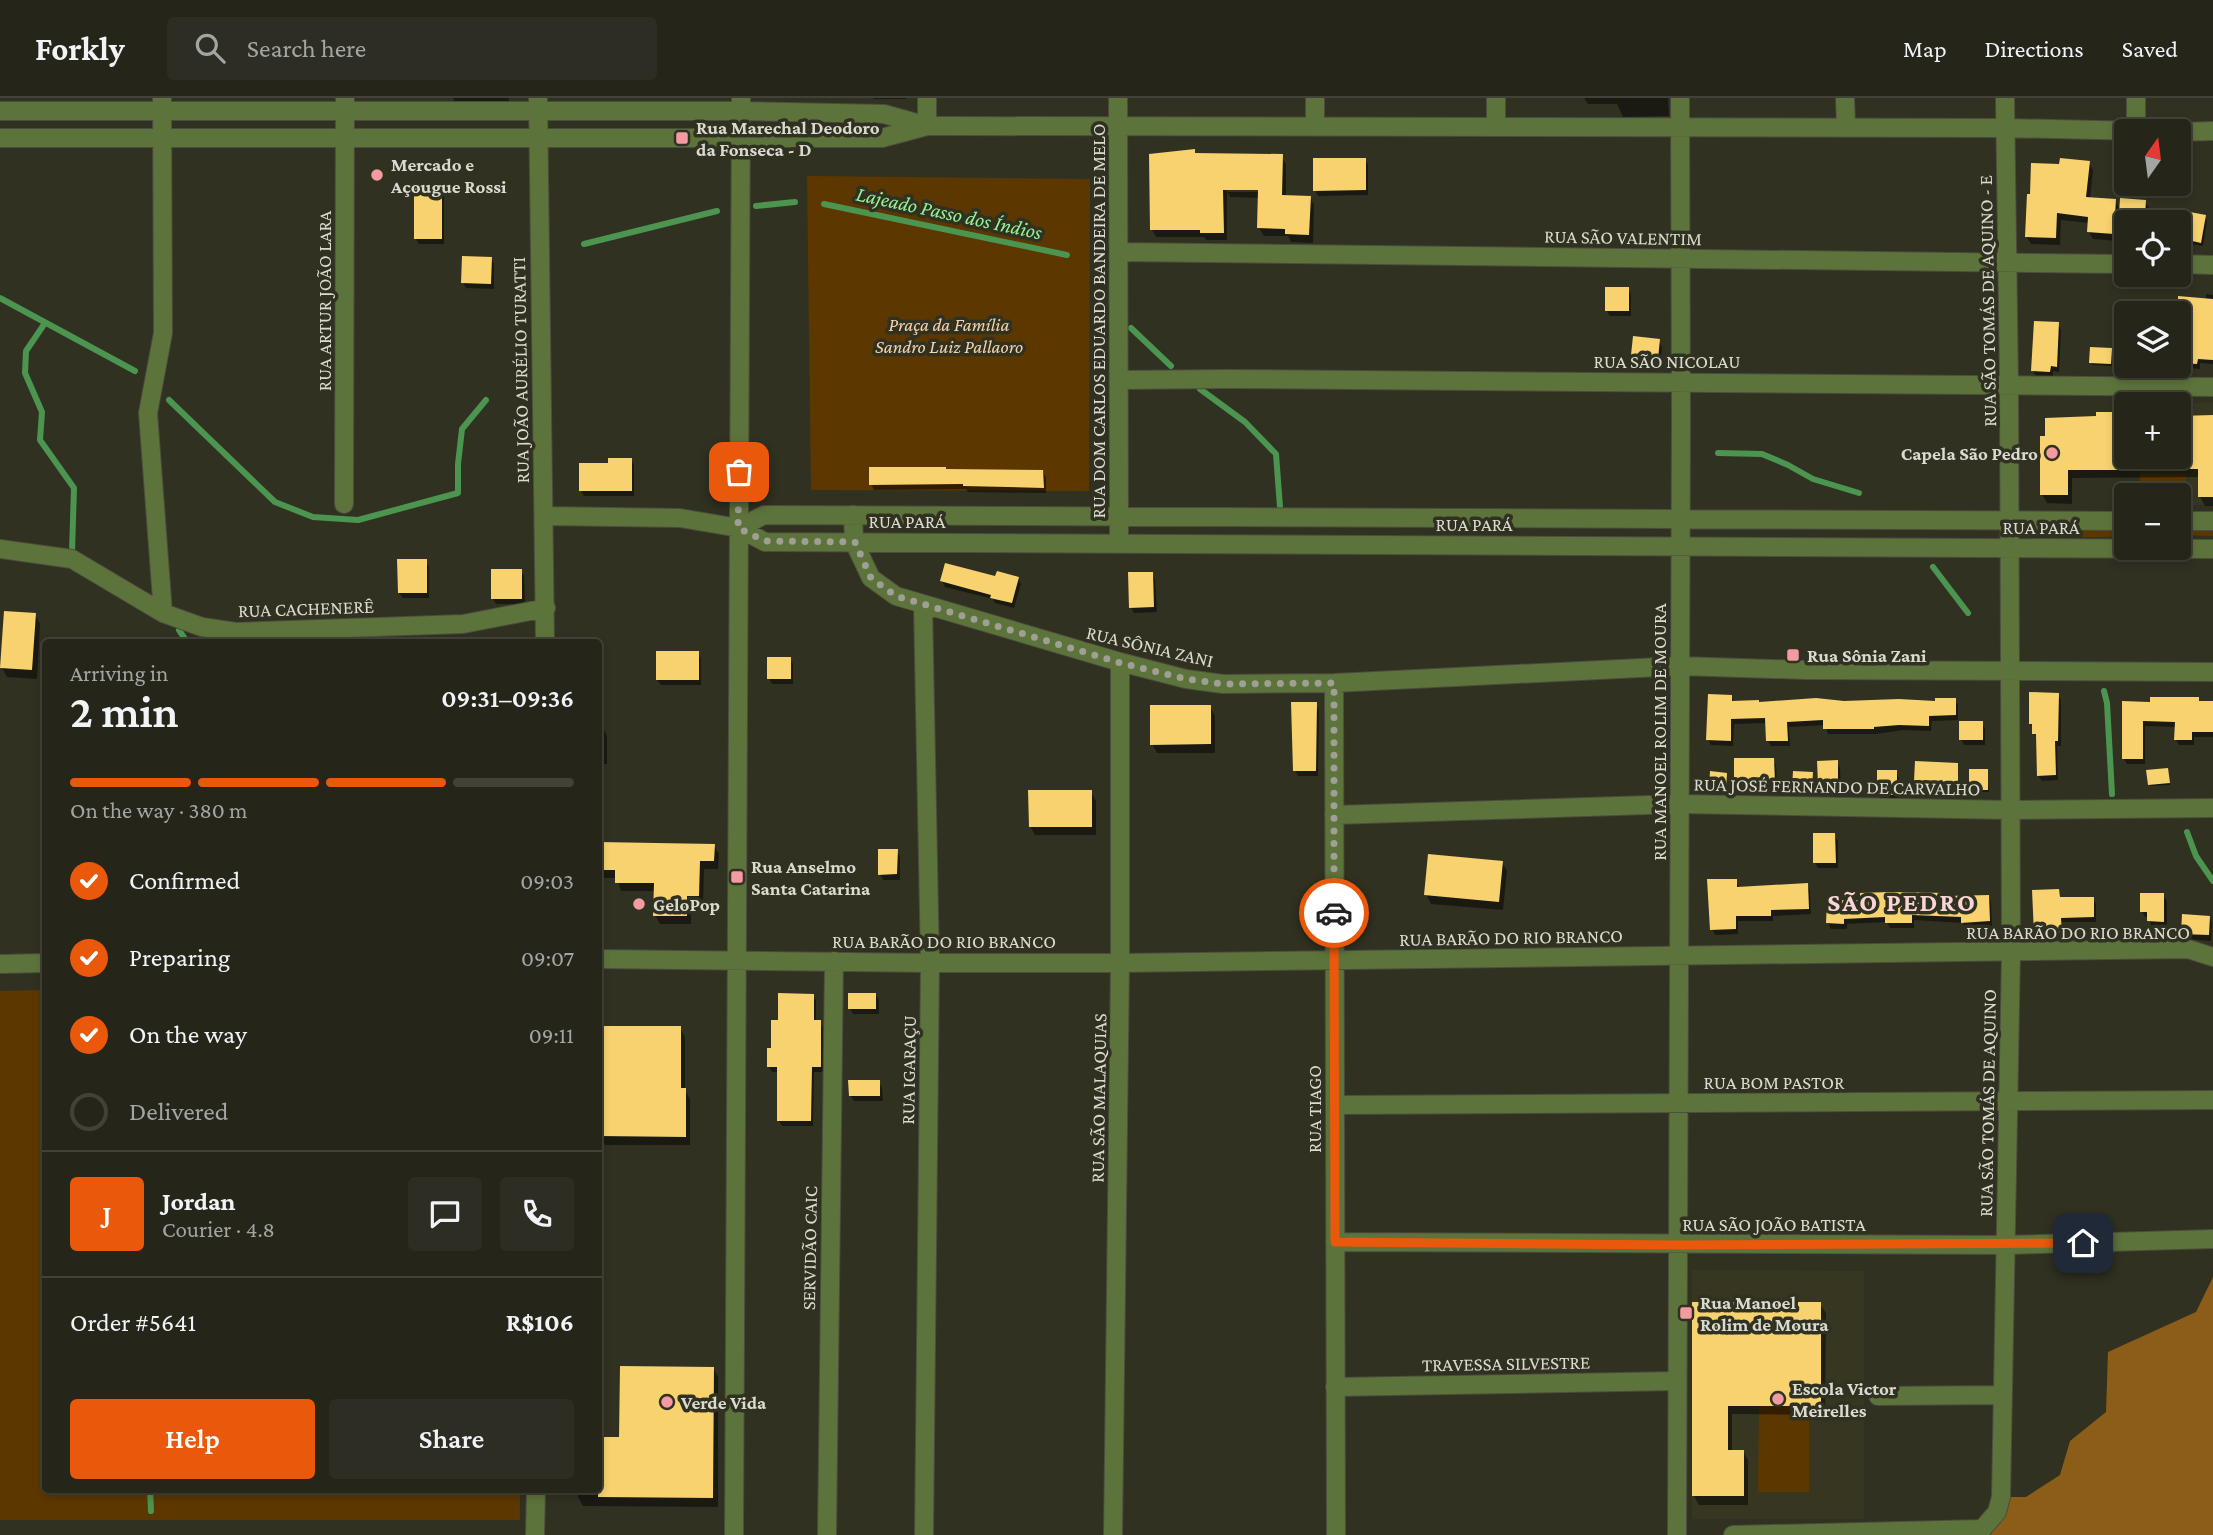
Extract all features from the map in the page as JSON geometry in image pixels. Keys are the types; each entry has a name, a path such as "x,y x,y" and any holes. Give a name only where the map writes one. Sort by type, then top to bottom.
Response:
{"street":[{"path":"927,98 927,126"},
{"name":"RUA DOM CARLOS EDUARDO BANDEIRA DE MELO","path":"1118,98 1119,543"},
{"path":"1315,98 1315,127"},
{"path":"1496,98 1496,127"},
{"name":"RUA MANOEL ROLIM DE MOURA","path":"1677,1535 1681,98"},
{"path":"1845,98 1846,127"},
{"name":"RUA SÃO TOMÁS DE AQUINO - E","path":"2005,98 2010,672"},
{"path":"2136,98 2137,119"},
{"path":"0,111 162,105 741,105 884,114 927,126"},
{"path":"162,105 163,333 148,413 163,613"},
{"name":"RUA ARTUR JOÃO LARA","path":"344,504 345,105"},
{"name":"RUA JOÃO AURÉLIO TURATTI","path":"538,105 545,639"},
{"path":"734,1535 741,105"},
{"path":"0,138 882,138 927,126 1846,127 2114,130"},
{"path":"2191,132 2213,131"},
{"name":"RUA SÃO VALENTIM","path":"1119,252 2114,264"},
{"path":"2191,264 2213,265"},
{"name":"RUA SÃO NICOLAU","path":"1120,380 2213,387"},
{"name":"RUA PARÁ","path":"738,528 764,515 2114,521"},
{"name":"RUA SÔNIA ZANI","path":"853,515 855,542 871,578 896,596 1121,663 1186,679 1223,684 1334,683 1680,666 2010,672 2213,672"},
{"name":"RUA PARÁ","path":"544,516 680,518 738,528 765,541 2114,548"},
{"path":"2191,521 2213,521"},
{"name":"RUA CACHENERÊ","path":"0,549 72,559 163,613 202,627 236,632 463,624 546,608"},
{"name":"RUA PARÁ","path":"2191,549 2213,549"},
{"name":"RUA IGARAÇU","path":"923,605 930,963 924,1535"},
{"name":"RUA SÃO MALAQUIAS","path":"1113,1535 1121,663"},
{"name":"RUA SÃO TOMÁS DE AQUINO","path":"1979,1532 1997,1512 2001,1497 2011,951 2010,672"},
{"name":"RUA TIAGO","path":"1334,683 1336,1535"},
{"name":"RUA JOSÉ FERNANDO DE CARVALHO","path":"1334,815 1679,804 2010,810 2213,808"},
{"name":"RUA BARÃO DO RIO BRANCO","path":"602,959 1120,963 2188,949 2213,957"},
{"name":"SERVIDÃO CAIC","path":"827,1535 834,961"},
{"path":"0,964 42,963"},
{"name":"RUA BOM PASTOR","path":"1335,1105 2213,1100"},
{"name":"RUA SÃO JOÃO BATISTA","path":"1335,1242 2005,1245 2213,1239"},
{"name":"TRAVESSA SILVESTRE","path":"1335,1387 1677,1381"},
{"path":"1878,1396 2001,1395"},
{"path":"535,1535 536,1493"},
{"path":"1733,1535 1979,1532"}],"shaded area":[{"path":"2191,403 2213,403 2213,505 2191,505 2191,483 2140,483 2140,469 2191,469"},
{"name":"Escola Victor Meirelles","path":"1692,1270 1864,1271 1864,1519 1692,1519"},
{"path":"2213,1277 2213,1535 1978,1535 2001,1497 2026,1497 2060,1475 2070,1441 2106,1412 2108,1352 2196,1312"}],"green space":[{"name":"Praça da Família Sandro Luiz Pallaoro","path":"807,176 1090,179 1089,491 811,490"},
{"path":"2140,474 2186,474 2186,483 2140,483"},
{"path":"2213,529 2213,536 2191,535 2191,530"},
{"path":"2114,530 2114,537 2036,537 2033,532"},
{"path":"42,990 42,1493 520,1493 520,1520 0,1520 0,991"},
{"path":"1759,1406 1809,1406 1809,1492 1758,1492"}],"building":[{"path":"1195,149 1195,153 1283,154 1282,195 1311,196 1309,235 1285,234 1285,229 1257,228 1258,190 1223,190 1224,233 1150,230 1149,154"},
{"path":"1313,158 1366,158 1366,190 1313,191"},
{"path":"2060,158 2090,161 2086,197 2116,199 2114,234 2087,232 2088,217 2057,213 2056,238 2025,237 2031,163 2059,164"},
{"path":"414,184 442,184 442,239 414,239"},
{"path":"2120,198 2146,200 2145,210 2119,210"},
{"path":"2191,212 2206,215 2201,243 2191,241"},
{"path":"462,256 492,257 491,284 461,283"},
{"path":"1605,287 1629,287 1629,311 1605,311"},
{"path":"2178,296 2213,299 2213,360 2198,359 2197,364 2191,364 2191,301 2178,301"},
{"path":"2034,321 2059,322 2057,367 2051,366 2050,372 2031,371"},
{"path":"1633,336 1660,339 1658,359 1631,355"},
{"path":"2090,347 2112,348 2111,364 2089,363"},
{"path":"2096,412 2114,412 2114,469 2126,470 2068,470 2068,495 2040,495 2040,436 2045,436 2045,418 2096,416"},
{"path":"2213,415 2213,497 2198,497 2198,469 2191,469 2191,416"},
{"path":"608,458 632,458 632,491 579,491 579,463 608,463"},
{"path":"869,467 1043,470 1044,488 963,484 869,485"},
{"path":"397,559 427,559 427,593 398,593"},
{"path":"945,563 995,576 997,571 1019,577 1012,603 940,581"},
{"path":"491,569 522,569 522,599 491,599"},
{"path":"1128,572 1153,572 1154,607 1129,608"},
{"path":"4,611 36,613 32,670 0,668"},
{"path":"656,651 699,651 699,680 656,680"},
{"path":"767,657 791,657 791,679 767,679"},
{"path":"2029,692 2059,693 2058,741 2055,741 2056,775 2037,776 2036,734 2032,734 2032,724 2029,724"},
{"path":"1708,694 1732,695 1732,701 1759,702 1816,698 1844,701 1935,701 1935,698 1956,698 1956,715 1929,716 1929,726 1899,725 1874,729 1823,729 1823,720 1787,722 1788,741 1766,741 1765,718 1731,719 1731,741 1706,740"},
{"path":"2150,697 2199,697 2199,701 2213,701 2213,732 2192,732 2192,740 2174,740 2175,722 2143,721 2143,759 2122,759 2122,701 2150,702"},
{"path":"1291,702 1317,702 1316,771 1293,771"},
{"path":"1150,705 1211,705 1211,744 1150,745"},
{"path":"1959,721 1983,721 1983,740 1959,740"},
{"path":"1734,758 1774,758 1775,782 1734,782"},
{"path":"1838,760 1838,784 1818,784 1817,761"},
{"path":"1915,761 1958,763 1958,783 1914,781"},
{"path":"2168,768 2170,783 2148,785 2146,770"},
{"path":"1969,769 1988,769 1988,790 1969,790"},
{"path":"1877,770 1897,770 1897,795 1877,795"},
{"path":"1710,771 1727,773 1726,790 1709,788"},
{"path":"1793,771 1813,772 1812,789 1792,788"},
{"path":"1028,790 1092,790 1092,827 1029,827"},
{"path":"1813,833 1835,833 1836,863 1813,863"},
{"path":"602,842 715,844 714,861 700,861 699,896 687,896 687,916 653,916 654,883 615,883 615,870 602,870"},
{"path":"878,849 898,849 897,874 878,875"},
{"path":"1428,854 1503,861 1499,902 1424,895"},
{"path":"1707,879 1737,879 1737,887 1808,883 1809,909 1771,910 1771,916 1736,916 1736,929 1710,930"},
{"path":"2059,889 2060,897 2094,897 2094,917 2061,918 2062,933 2034,934 2032,890"},
{"path":"1860,893 1947,893 1947,896 1989,895 1990,921 1961,923 1961,917 1912,915 1912,923 1885,923 1885,917 1844,919 1844,924 1826,923 1827,900 1860,900"},
{"path":"2140,893 2164,893 2164,922 2147,921 2147,912 2140,912"},
{"path":"2182,914 2210,916 2209,935 2181,934"},
{"path":"778,993 814,994 814,1020 821,1020 821,1067 812,1067 811,1121 777,1121 777,1067 767,1067 767,1048 771,1048 771,1020 778,1020"},
{"path":"848,993 876,993 876,1009 848,1009"},
{"path":"602,1026 681,1026 681,1088 686,1088 686,1137 602,1136"},
{"path":"848,1080 880,1080 880,1096 849,1096"},
{"path":"1692,1302 1821,1302 1821,1406 1728,1406 1728,1450 1744,1450 1744,1496 1692,1496"},
{"name":"Verde Vida","path":"620,1366 714,1367 713,1498 598,1497 598,1493 602,1493 602,1437 619,1437"}],"waterway":[{"name":"Lajeado Passo dos Índios","path":"756,206 795,202"},
{"name":"Lajeado Passo dos Índios","path":"824,204 1067,255"},
{"name":"Lajeado Passo dos Índios","path":"584,244 717,211"},
{"name":"Lajeado Passo dos Índios","path":"0,298 135,371"},
{"path":"45,323 26,351 25,373 42,412 40,440 74,488 72,552"},
{"name":"Lajeado Passo dos Índios","path":"1131,328 1171,366"},
{"name":"Lajeado Passo dos Índios","path":"1200,389 1245,422 1276,454 1280,507"},
{"name":"Lajeado Passo dos Índios","path":"169,400 275,502 313,517 358,520 458,493 462,429 486,400"},
{"name":"Lajeado Passo dos Índios","path":"1718,453 1762,454 1813,479 1859,493"},
{"name":"Lajeado Passo dos Índios","path":"1933,567 1968,613"},
{"path":"179,630 185,639"},
{"name":"Lajeado Passo dos Índios","path":"2104,691 2112,794"},
{"name":"Lajeado Passo dos Índios","path":"2187,832 2196,856 2213,881"},
{"path":"150,1493 151,1511"}],"way so far":[{"path":"739,472 738,528 765,541 855,542 871,578 896,596 1121,663 1186,679 1223,684 1334,683 1334,913"}],"place":[{"name":"Rua Marechal Deodoro da Fonseca - D","path":"682,138"},
{"name":"Mercado e Açougue Rossi","path":"377,175"},
{"name":"Capela São Pedro","path":"2052,453"},
{"name":"Rua Sônia Zani","path":"1793,655"},
{"name":"Rua Anselmo Santa Catarina","path":"737,877"},
{"name":"GeloPop","path":"639,904"},
{"name":"Rua Manoel Rolim de Moura","path":"1686,1313"},
{"name":"Escola Victor Meirelles","path":"1778,1399"},
{"name":"Verde Vida","path":"667,1402"}],"district":[{"name":"SÃO PEDRO","path":"1902,902"}],"route":[{"path":"1334,913 1335,1242 1678,1245 2083,1243"}]}
